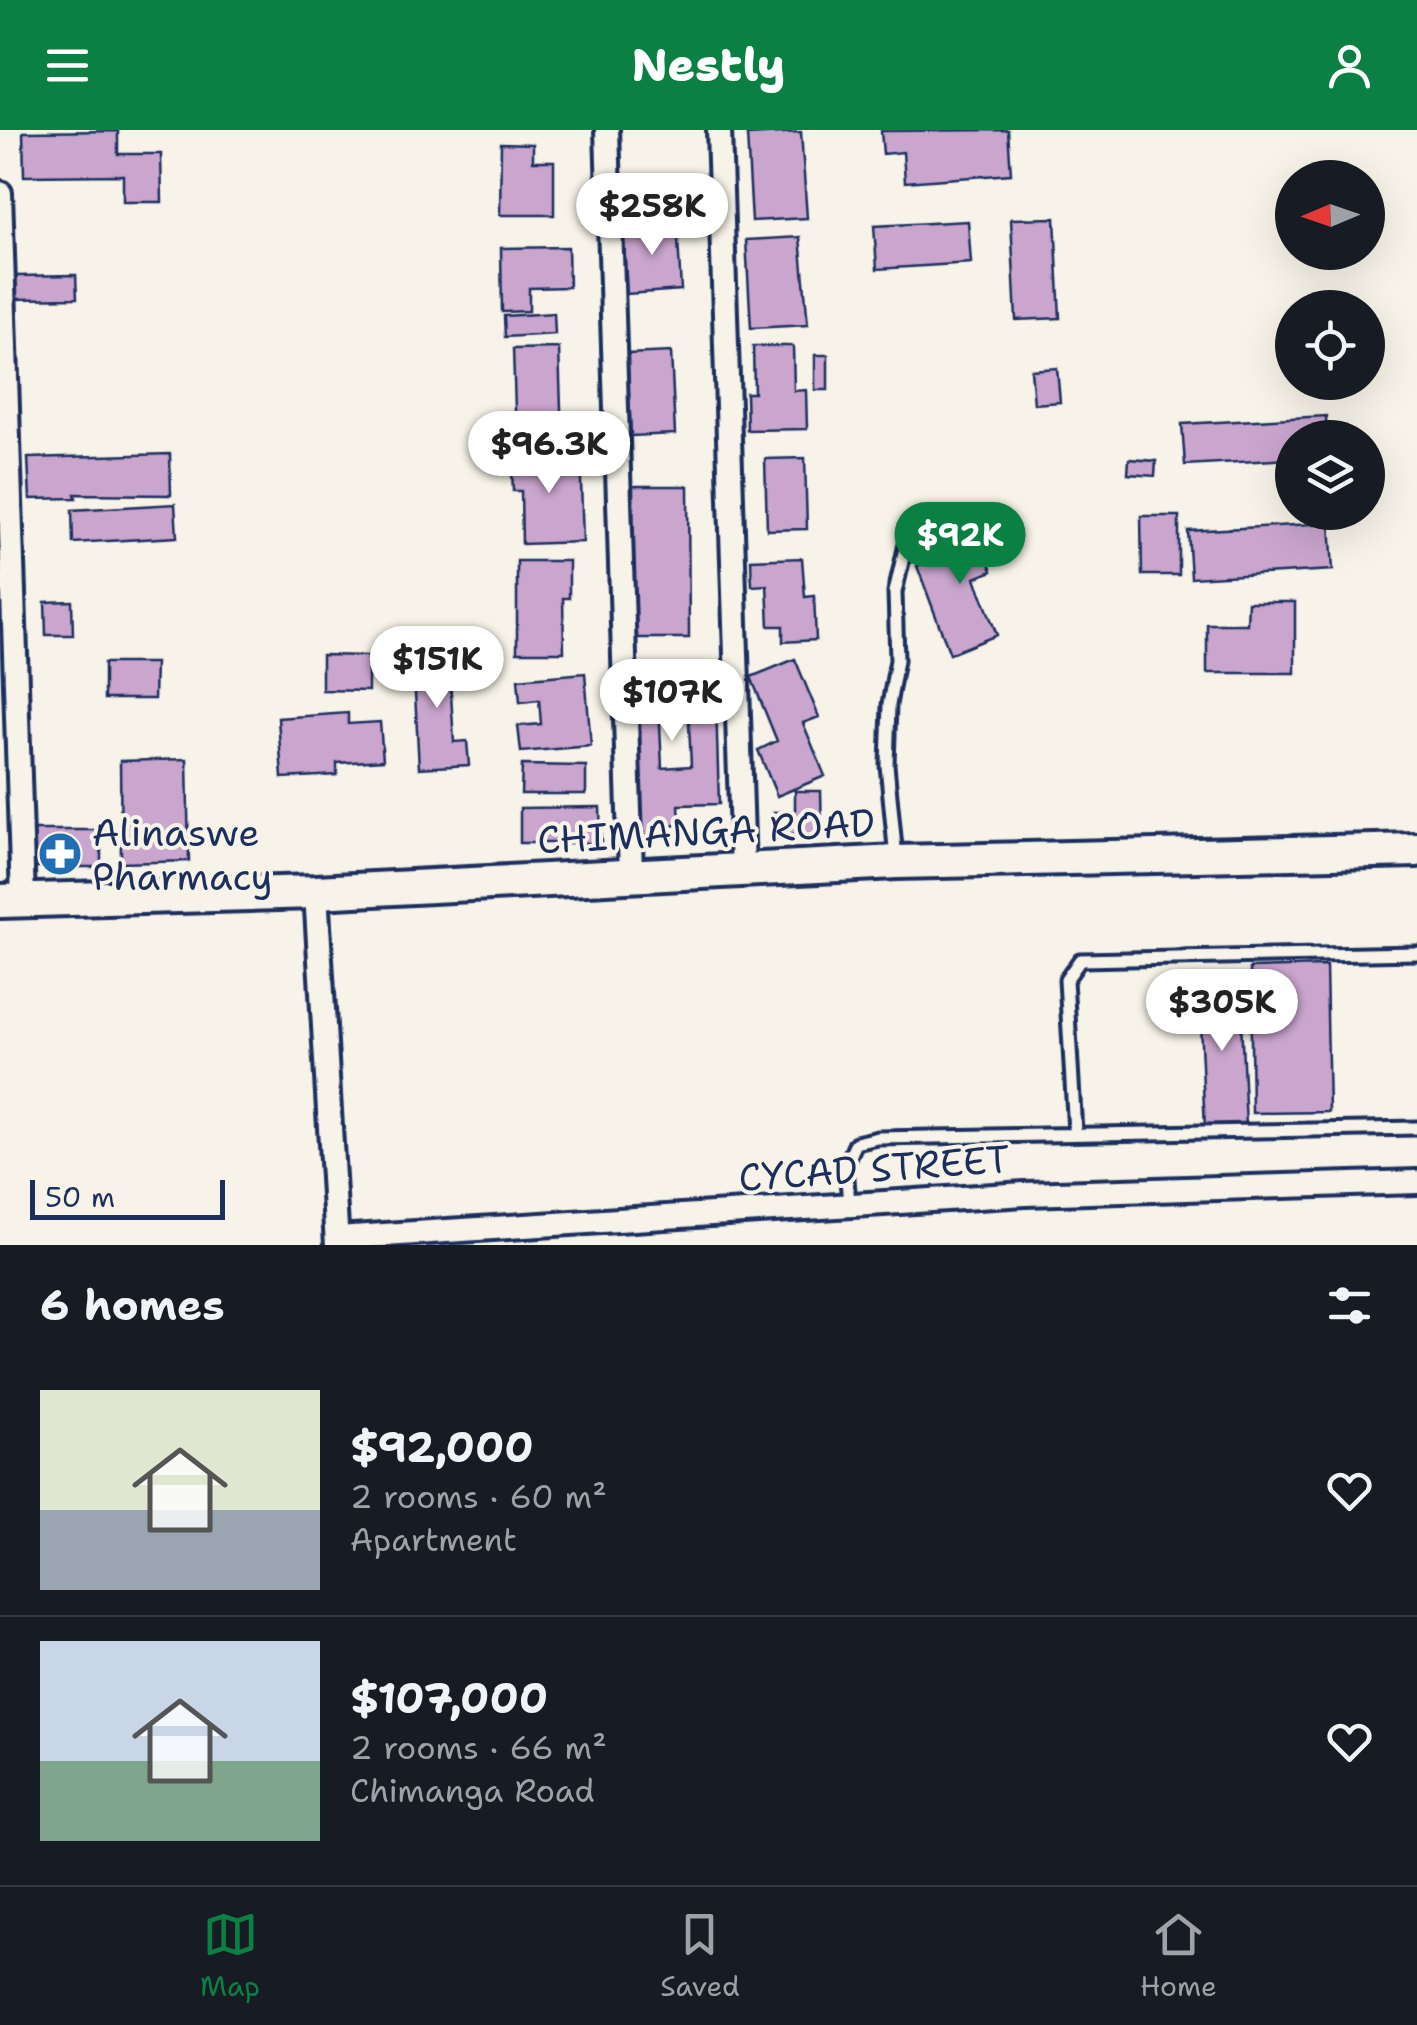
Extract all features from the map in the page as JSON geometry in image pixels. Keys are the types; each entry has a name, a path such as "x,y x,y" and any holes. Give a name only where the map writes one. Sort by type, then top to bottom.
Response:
{"street":[{"path":"607,130 631,873"},
{"path":"719,130 743,870"},
{"path":"0,193 12,900"},
{"name":"CHIMANGA ROAD","path":"12,900 316,892 896,862 1417,850"},
{"path":"316,892 337,1242"},
{"name":"CYCAD STREET","path":"337,1242 1025,1194 1417,1182"}],"lane":[{"path":"896,862 887,766 897,660 895,592 907,540"},
{"path":"1075,1132 1066,980 1080,960 1417,953"},
{"path":"849,1205 846,1166 856,1142 878,1138 1417,1128"}],"building":[{"path":"1008,130 1011,174 905,182 903,152 883,154 881,131"},
{"path":"118,131 118,154 161,154 162,202 123,202 123,175 24,176 23,132"},
{"path":"801,132 807,218 752,221 747,135"},
{"path":"501,143 533,144 533,161 554,161 554,215 500,215"},
{"path":"668,196 668,218 643,218 643,197"},
{"path":"1055,218 1060,318 1016,320 1011,219"},
{"path":"968,221 971,263 877,269 874,226"},
{"path":"677,222 681,290 627,294 623,226"},
{"path":"800,237 808,325 751,328 746,240"},
{"path":"568,247 569,287 529,288 529,311 502,312 501,248"},
{"path":"76,275 77,298 16,299 15,276"},
{"path":"554,313 555,334 505,337 504,316"},
{"path":"753,346 793,346 794,391 806,390 807,429 747,430 746,393 754,393"},
{"path":"559,348 562,439 516,440 513,349"},
{"path":"671,352 675,434 631,436 627,354"},
{"path":"815,355 828,355 828,390 815,390"},
{"path":"1057,368 1060,402 1034,404 1031,370"},
{"path":"1326,416 1326,420 1275,420 1275,460 1185,465 1182,424"},
{"path":"580,450 583,542 522,544 521,491 513,491 511,452"},
{"path":"170,454 171,495 75,494 76,498 30,499 28,458"},
{"path":"805,458 807,529 767,530 765,459"},
{"path":"1129,459 1156,461 1155,476 1128,474"},
{"path":"633,486 688,486 689,638 634,638"},
{"path":"175,504 177,537 73,543 72,510"},
{"path":"970,513 992,571 975,578 997,635 950,654 917,566 954,552 943,523"},
{"path":"1141,516 1179,516 1179,575 1142,575"},
{"path":"1275,526 1275,530 1330,530 1333,570 1191,578 1188,531"},
{"path":"802,558 805,597 814,596 816,640 783,642 783,626 769,626 767,585 752,586 751,560"},
{"path":"517,561 569,561 569,598 563,598 564,652 517,652"},
{"path":"72,601 73,635 46,635 45,602"},
{"path":"1248,602 1295,602 1295,673 1207,673 1207,624 1247,624"},
{"path":"461,654 462,678 450,679 454,742 467,741 469,765 419,768 413,656"},
{"path":"322,655 368,656 368,691 322,690"},
{"path":"795,659 819,717 803,723 825,776 777,796 758,750 777,741 751,677"},
{"path":"104,663 155,663 154,699 104,699"},
{"path":"715,667 719,804 679,805 680,825 659,826 659,836 633,837 629,669","holes":["688,702 691,766 662,768 659,703"]},
{"path":"585,673 591,746 521,752 518,726 541,724 539,700 520,702 518,679"},
{"path":"348,713 348,724 380,722 383,760 337,763 337,775 282,778 278,718"},
{"path":"187,759 189,861 121,863 120,761"},
{"path":"522,765 586,766 586,794 521,794"},
{"path":"795,791 821,791 822,835 774,835 774,812 795,812"},
{"path":"600,807 601,843 520,843 520,808"},
{"path":"29,830 101,830 101,867 29,867"},
{"path":"1326,966 1329,1112 1252,1113 1250,968"},
{"path":"1239,979 1246,1126 1205,1128 1198,981"}],"place":[{"name":"Alinaswe Pharmacy","path":"60,854"}]}
